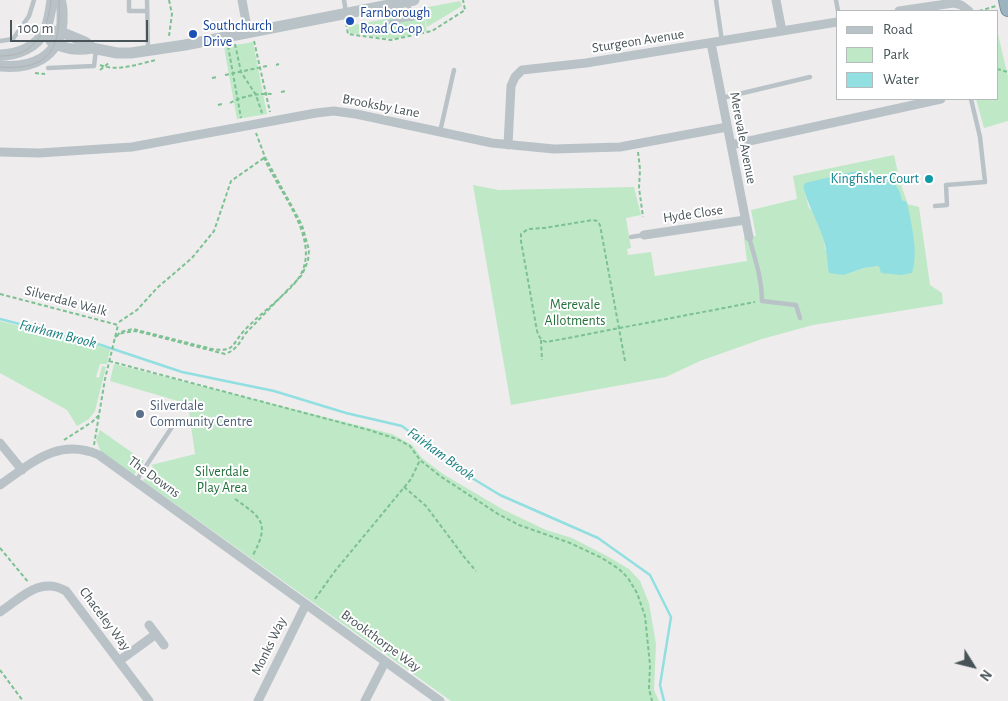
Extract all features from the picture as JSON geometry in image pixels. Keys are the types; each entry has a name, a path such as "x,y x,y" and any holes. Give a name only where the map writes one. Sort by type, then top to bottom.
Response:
{"street":[{"path":"0,55 16,54 38,42 45,33 52,0"},
{"path":"0,66 14,68 28,65 48,54 56,44 60,32 62,17 60,0"},
{"path":"242,0 251,37"},
{"path":"776,0 782,31"},
{"path":"45,33 56,44 74,50 94,48 117,53 131,53 233,36 251,37 346,18 389,2 411,1"},
{"path":"906,10 953,3 961,5 968,10"},
{"name":"Sturgeon Avenue","path":"508,145 511,86 514,77 522,70 586,63 836,22"},
{"path":"45,33 52,31 60,32 85,42 94,48"},
{"name":"Merevale Avenue","path":"711,43 749,237"},
{"path":"731,145 936,100"},
{"name":"Brooksby Lane","path":"0,152 39,153 120,148 159,143 334,111 508,145 580,149 636,145 727,127"},
{"name":"Hyde Close","path":"644,235 746,220"},
{"path":"0,444 22,470"},
{"name":"The Downs","path":"0,485 44,455 58,450 76,449 92,452 136,481 308,606"},
{"name":"Chaceley Way","path":"0,612 43,585 60,587 70,594 149,701"},
{"name":"Brookthorpe Way","path":"308,606 440,701"},
{"name":"Monks Way","path":"258,701 308,606"},
{"path":"149,625 164,645"},
{"path":"119,661 156,634"},
{"path":"366,701 385,662"}],"lane":[{"path":"0,41 13,39 29,16 34,0"},
{"path":"147,0 148,51"},
{"path":"344,0 346,18"},
{"path":"716,0 722,41"},
{"path":"129,1 129,11 147,11"},
{"path":"410,18 411,1"},
{"path":"390,22 428,15"},
{"path":"48,68 94,66 94,48"},
{"path":"440,132 454,70"},
{"path":"722,98 810,78"},
{"path":"935,206 947,205 946,185 985,182 980,137 971,100"},
{"path":"631,237 644,235"},
{"path":"749,237 762,285 762,301 796,306 800,318"},
{"path":"136,481 176,421"}],"path":[{"path":"169,0 172,14 169,36"},
{"path":"346,18 348,34 392,40 432,31 465,10 463,0"},
{"path":"983,10 1007,4"},
{"path":"233,36 241,72 256,95 268,122"},
{"path":"251,37 260,68 268,122"},
{"path":"228,46 242,128"},
{"path":"225,76 267,66"},
{"path":"212,78 217,77"},
{"path":"281,92 286,92"},
{"path":"230,102 238,98 265,93 273,94"},
{"path":"218,105 222,104"},
{"path":"115,337 120,332 133,329 212,349 222,350 229,348 235,344 242,332 299,276 306,251 299,224 265,158 253,125"},
{"path":"636,145 640,169 640,197 643,218"},
{"path":"119,322 137,310 157,288 192,258 214,231 231,181 265,158"},
{"path":"542,360 541,340 537,331 521,234 528,229 593,220 597,221 600,225 625,361"},
{"name":"Silverdale Walk","path":"0,294 118,325 109,361 92,452"},
{"path":"541,340 547,342 762,301"},
{"path":"109,361 388,436 410,446 420,460 440,476 498,514 519,525 570,543 602,558 619,569 628,578 637,593 644,616 650,664 649,688 652,701"},
{"path":"58,450 60,444 99,416"},
{"path":"308,606 411,479 420,460"},
{"path":"404,487 426,506 464,558 476,571"},
{"path":"235,499 250,510 262,524 263,533 261,541 249,563"},
{"path":"0,548 35,589"},
{"path":"0,670 23,701"}],"green space":[{"path":"460,1 462,6 427,27 423,8"},
{"path":"423,12 427,31 393,39 350,33 348,26"},
{"path":"998,34 1008,77 1008,121 984,128 976,100 998,100"},
{"path":"253,42 267,114 237,119 224,47"},
{"name":"Merevale Allotments","path":"894,155 907,202 902,200 893,180 881,183 873,182 856,171 803,187 809,208 813,212 824,240 825,249 844,275 864,268 879,266 911,227 907,204 919,207 930,285 942,293 943,304 813,325 762,339 700,361 666,377 511,405 473,185 499,190 634,187 641,215 626,218 631,248 627,249 628,255 651,252 655,276 747,261 744,238 756,236 751,210 797,199 793,176"},
{"path":"0,321 110,349 107,364 100,364 96,377 99,378 102,366 106,367 95,411 89,419 77,426 67,410 0,373"},
{"name":"Silverdale Play Area","path":"114,364 392,434 412,445 422,458 443,474 502,509 546,530 572,538 629,569 640,581 649,603 656,644 654,690 659,701 451,701 143,481 153,467 151,465 195,454 188,404 110,381"},
{"path":"100,430 144,461 134,475 101,452 96,440"}],"water":[{"path":"856,171 873,182 881,183 893,180 902,200 907,202 915,246 912,273 901,275 881,273 879,266 864,268 844,275 829,273 821,231 803,187 805,183"}],"waterway":[{"name":"Fairham Brook","path":"0,319 101,345 182,372 274,391 346,413 402,426 467,475 500,495 598,538 650,575 671,617 660,685 664,701"}],"tram line":[{"path":"0,56 22,52 38,40 47,22 51,0"},
{"path":"0,67 31,65 42,60 50,53 58,31 59,0"}],"place":[{"name":"Farnborough Road Co-op","path":"350,21"},
{"name":"Southchurch Drive","path":"193,34"},
{"name":"Kingfisher Court","path":"929,179"},
{"name":"Silverdale Community Centre","path":"140,414"}]}
